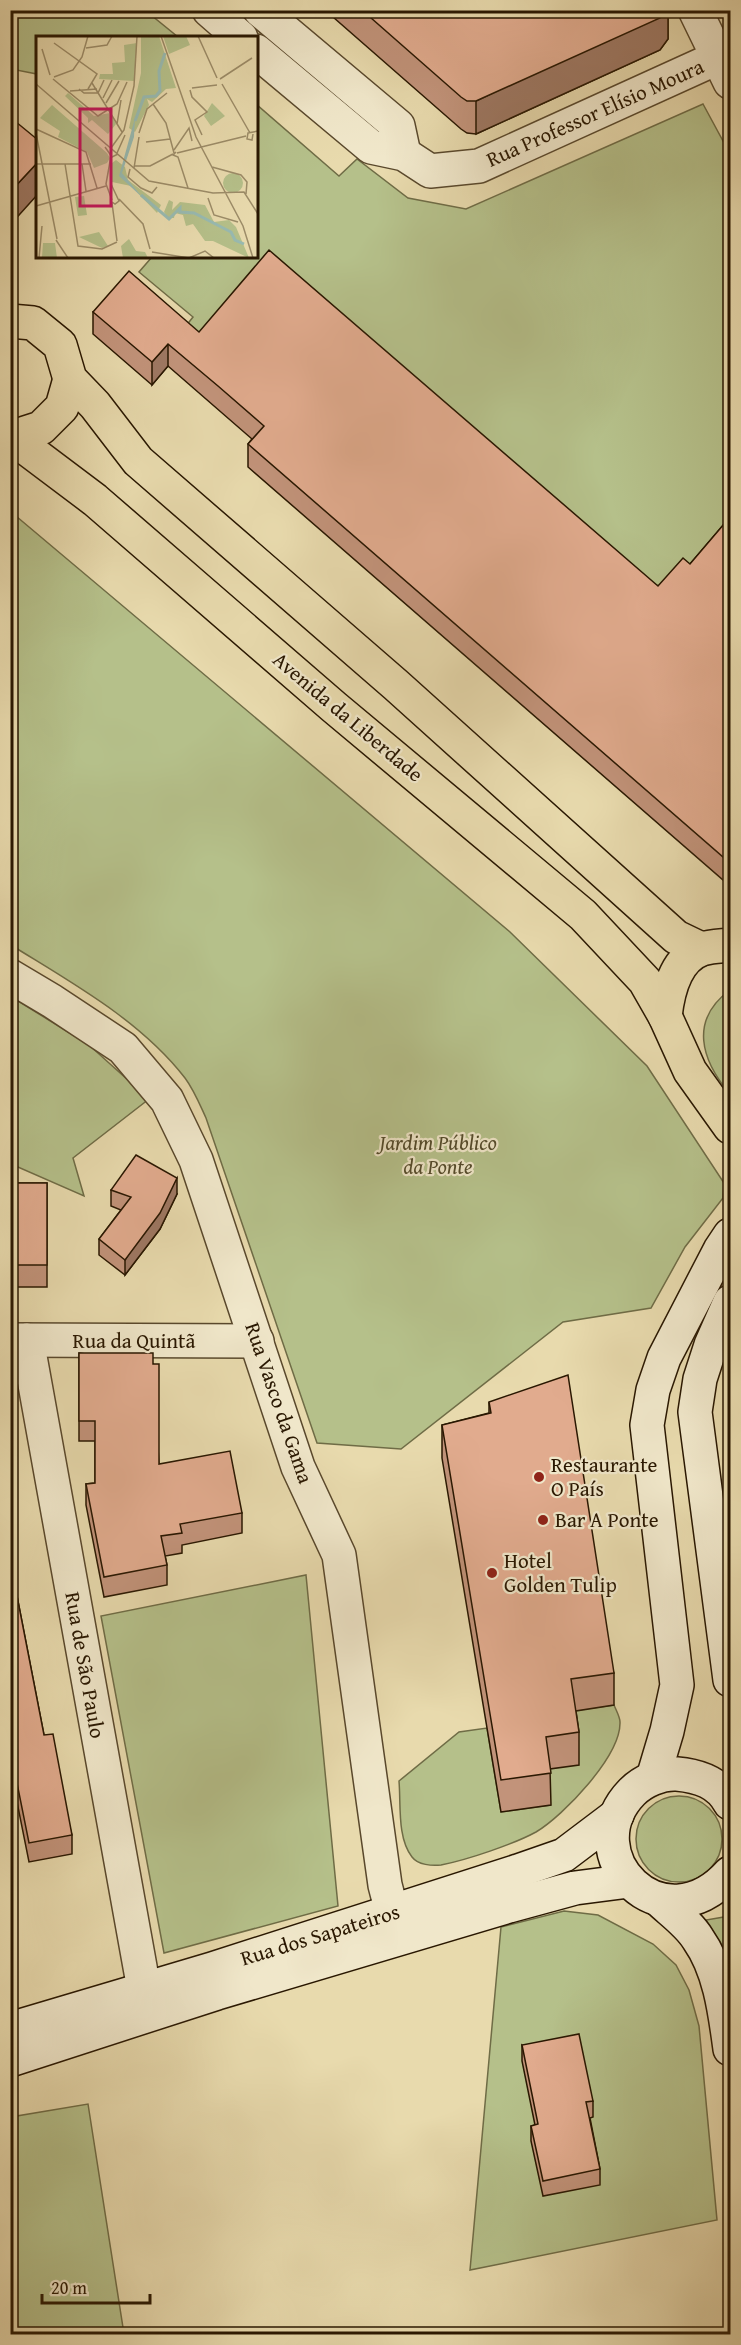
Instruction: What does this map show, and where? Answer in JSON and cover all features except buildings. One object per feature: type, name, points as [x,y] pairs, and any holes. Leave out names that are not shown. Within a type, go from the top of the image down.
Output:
[{"type":"main road","points":[[10,321],[33,323],[60,345],[70,379],[94,405],[138,461],[396,685],[676,937],[716,947]]},
{"type":"main road","name":"Avenida da Liberdade","points":[[12,437],[41,428],[62,407],[70,379]]},
{"type":"main road","name":"Avenida da Liberdade","points":[[12,437],[95,500],[334,707],[584,915],[645,981],[665,1016],[690,1071],[730,1127]]},
{"type":"main road","points":[[665,1016],[667,995],[674,976],[685,961],[716,947]]},
{"type":"street","points":[[209,10],[239,36]]},
{"type":"street","points":[[260,10],[398,126],[404,154]]},
{"type":"street","points":[[695,10],[726,63]]},
{"type":"street","name":"Rua Professor Elísio Moura","points":[[258,53],[371,147],[404,154],[430,171],[479,166],[726,63]]},
{"type":"street","name":"Rua Vasco da Gama","points":[[10,976],[123,1048],[168,1100],[196,1160],[298,1467],[339,1555],[385,1885],[392,1912]]},
{"type":"street","points":[[653,1778],[667,1731],[677,1685],[647,1425],[653,1390],[664,1358],[730,1235]]},
{"type":"street","points":[[730,1302],[711,1345],[700,1379],[695,1412],[730,1680]]},
{"type":"street","name":"Rua da Quintã","points":[[19,1340],[257,1341]]},
{"type":"street","name":"Rua de São Paulo","points":[[19,1340],[144,1989]]},
{"type":"street","points":[[730,1803],[715,1784],[696,1776],[675,1774],[653,1778],[637,1787],[625,1799],[616,1815],[612,1832],[613,1850],[619,1867],[629,1881],[643,1892],[659,1900],[697,1936],[712,1962],[730,2049]]},
{"type":"street","name":"Rua dos Sapateiros","points":[[10,2029],[392,1912],[564,1855],[616,1815]]},
{"type":"street","points":[[659,1900],[680,1902],[700,1898],[718,1887],[730,1873]]},
{"type":"street","name":"Rua dos Sapateiros","points":[[10,2060],[217,1993],[509,1906],[575,1888],[629,1881]]},
{"type":"green space","points":[[11,10],[146,11],[177,36],[36,36],[36,74],[11,69]]},
{"type":"green space","points":[[703,104],[730,154],[730,525],[658,608],[187,344],[178,336],[193,317],[139,272],[151,258],[258,258],[258,106],[339,176],[357,159],[408,198],[466,209]]},
{"type":"green space","name":"Jardim Público da Ponte","points":[[10,511],[510,932],[647,1066],[724,1183],[723,1198],[685,1247],[651,1308],[563,1322],[401,1449],[317,1443],[206,1118],[191,1087],[167,1057],[126,1020],[81,988],[11,945]]},
{"type":"green space","points":[[730,990],[730,1094],[712,1068],[706,1054],[704,1027],[717,1002]]},
{"type":"green space","points":[[10,996],[89,1045],[149,1099],[73,1158],[84,1196],[11,1164]]},
{"type":"green space","points":[[306,1575],[338,1906],[164,1953],[101,1616]]},
{"type":"green space","points":[[614,1705],[620,1722],[618,1736],[611,1751],[601,1768],[575,1799],[547,1824],[516,1842],[452,1863],[429,1865],[418,1862],[412,1857],[402,1831],[399,1781],[459,1732],[487,1728],[501,1812],[550,1805],[546,1769],[571,1711]]},
{"type":"green space","points":[[679,1796],[703,1803],[715,1815],[722,1839],[715,1863],[703,1875],[679,1882],[655,1875],[643,1863],[636,1839],[643,1815],[655,1803]]},
{"type":"green space","points":[[564,1911],[598,1915],[653,1944],[676,1965],[689,1990],[699,2026],[717,2220],[470,2270],[501,1927]]},
{"type":"green space","points":[[730,1916],[730,1965],[706,1920]]},
{"type":"green space","points":[[88,2104],[124,2334],[11,2334],[11,2117]]},
{"type":"place","name":"Restaurante O País","points":[[539,1477]]},
{"type":"place","name":"Bar A Ponte","points":[[543,1520]]},
{"type":"place","name":"Hotel Golden Tulip","points":[[492,1573]]}]
